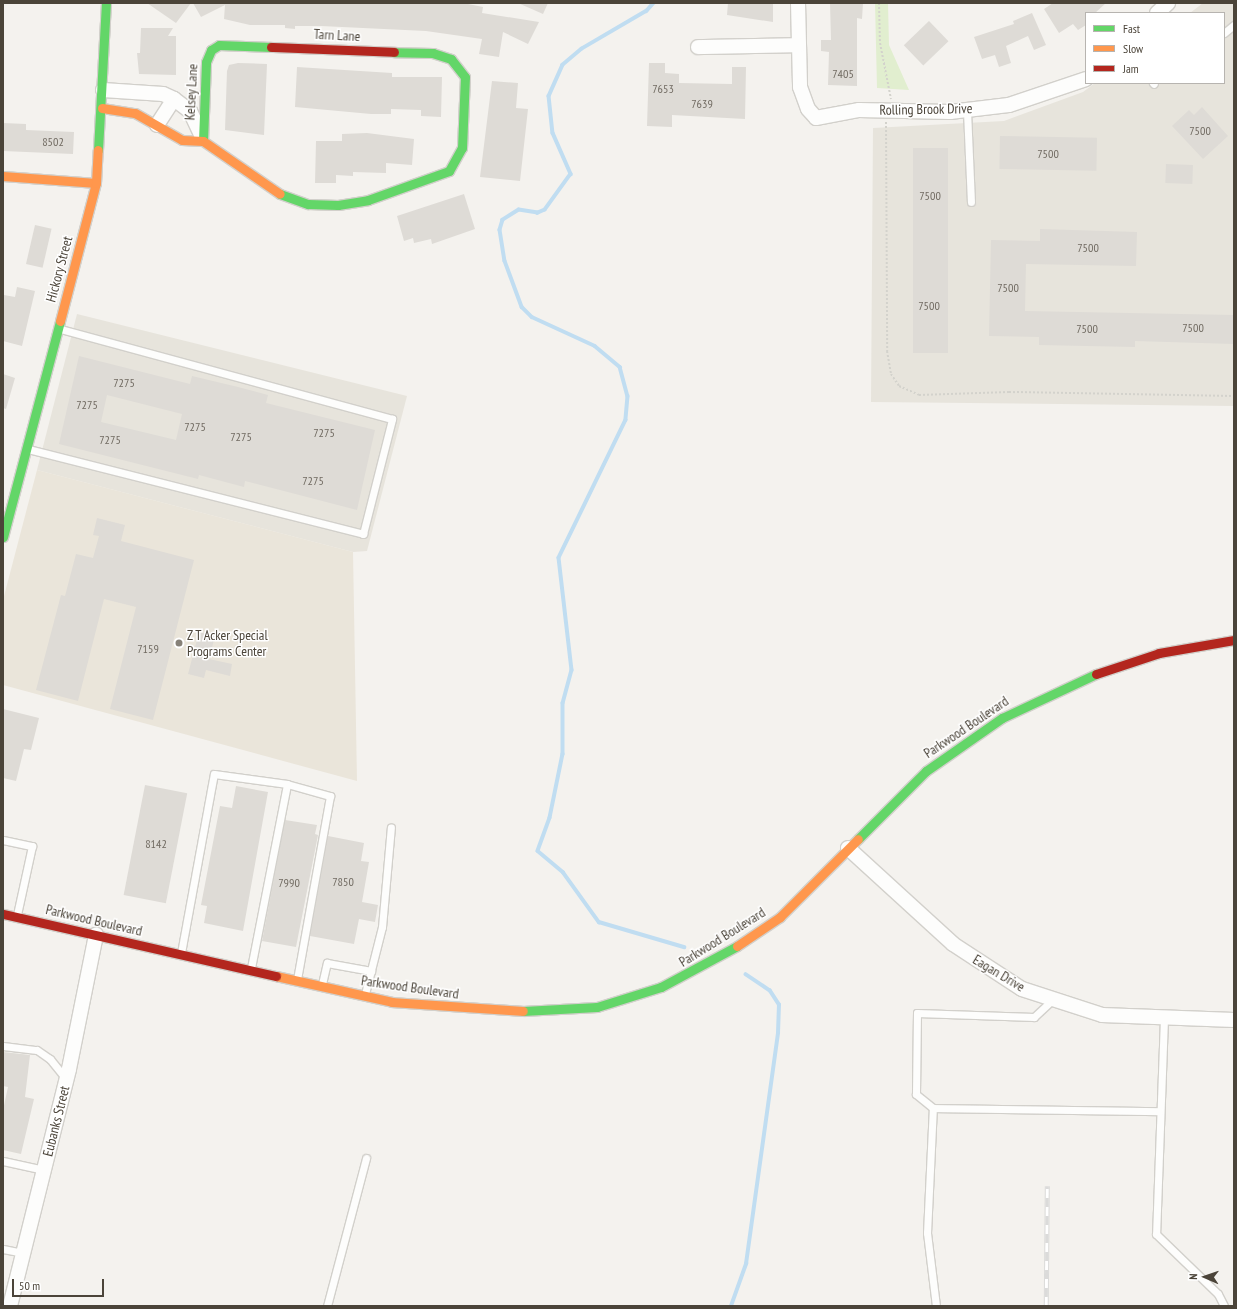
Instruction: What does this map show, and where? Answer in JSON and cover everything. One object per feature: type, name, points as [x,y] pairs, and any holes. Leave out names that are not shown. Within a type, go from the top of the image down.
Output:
[{"type":"street","name":"Hickory Street","points":[[3,537],[7,503],[26,449],[96,183],[103,90],[106,3]]},
{"type":"street","points":[[698,47],[799,45],[798,3]]},
{"type":"street","points":[[1158,12],[1168,3]]},
{"type":"street","name":"Tarn Lane","points":[[203,141],[263,186],[290,199],[327,205],[368,200],[439,177],[456,163],[462,148],[465,77],[457,64],[433,53],[227,44],[214,47]]},
{"type":"street","name":"Rolling Brook Drive","points":[[799,45],[800,87],[811,115],[821,119],[859,110],[967,111],[1041,97],[1085,79]]},
{"type":"street","name":"Kelsey Lane","points":[[203,141],[206,62],[214,47]]},
{"type":"street","points":[[102,108],[135,113],[182,140],[203,141],[190,111],[174,99],[163,94],[103,90]]},
{"type":"street","points":[[157,125],[174,99]]},
{"type":"street","points":[[3,176],[96,183]]},
{"type":"street","name":"Parkwood Boulevard","points":[[3,914],[364,996],[434,1007],[523,1011],[582,1009],[626,1000],[692,973],[748,940],[780,917],[926,771],[960,745],[1036,699],[1114,666],[1159,653],[1234,640]]},
{"type":"street","name":"Eagan Drive","points":[[848,848],[953,944],[1022,989],[1102,1015],[1234,1020]]},
{"type":"street","name":"Eubanks Street","points":[[10,1306],[66,1079],[96,935]]},
{"type":"lane","points":[[1225,32],[1234,25]]},
{"type":"lane","points":[[967,111],[971,202]]},
{"type":"lane","points":[[26,449],[364,534],[392,419],[58,328]]},
{"type":"lane","points":[[181,954],[214,774],[287,784],[330,796],[297,981]]},
{"type":"lane","points":[[250,970],[287,784]]},
{"type":"lane","points":[[364,996],[382,927],[391,826]]},
{"type":"lane","points":[[3,840],[32,846],[17,917]]},
{"type":"lane","points":[[321,986],[327,963],[371,971]]},
{"type":"lane","points":[[1054,999],[1034,1017],[917,1013],[916,1094],[933,1108],[1159,1111]]},
{"type":"lane","points":[[1164,1018],[1159,1111],[1156,1234],[1218,1294],[1224,1306]]},
{"type":"lane","points":[[3,1046],[37,1050],[50,1059],[66,1079]]},
{"type":"lane","points":[[933,1108],[927,1233],[936,1306]]},
{"type":"lane","points":[[327,1306],[366,1158]]},
{"type":"lane","points":[[3,1161],[44,1170]]},
{"type":"lane","points":[[3,1249],[23,1253]]},
{"type":"path","points":[[879,3],[880,43],[891,97],[888,110],[884,248],[889,300],[887,335],[891,374],[899,386],[919,395],[1009,392],[1234,396]]},
{"type":"shaded area","points":[[1203,3],[1234,3],[1234,406],[871,402],[873,128],[1004,121],[1083,92],[1094,84],[1225,84],[1225,12],[1191,12]]},
{"type":"shaded area","points":[[77,314],[407,396],[367,551],[353,552],[37,470]]},
{"type":"shaded area","name":"Z T Acker Special Programs Center","points":[[37,470],[353,552],[357,781],[3,685],[3,600]]},
{"type":"green space","points":[[875,3],[888,3],[889,45],[909,90],[877,88]]},
{"type":"building","points":[[147,3],[191,3],[176,23]]},
{"type":"building","points":[[193,3],[463,3],[483,7],[482,13],[539,22],[528,44],[503,32],[499,57],[479,54],[482,39],[426,31],[321,26],[295,26],[295,29],[285,28],[285,25],[250,25],[224,19],[225,5],[201,17]]},
{"type":"building","points":[[518,3],[548,3],[543,14]]},
{"type":"building","points":[[728,3],[773,3],[773,22],[727,15]]},
{"type":"building","points":[[830,3],[863,3],[862,19],[857,18],[857,86],[828,85],[829,52],[821,51],[821,40],[831,40]]},
{"type":"building","points":[[1053,3],[1106,3],[1096,12],[1085,12],[1085,26],[1078,30],[1073,24],[1059,33],[1044,9]]},
{"type":"building","points":[[1032,13],[1046,45],[1034,50],[1028,36],[1006,46],[1011,63],[999,67],[995,55],[982,59],[974,37],[1014,24],[1013,21]]},
{"type":"building","points":[[929,21],[948,41],[923,65],[904,45]]},
{"type":"building","points":[[141,28],[173,28],[168,36],[176,36],[176,75],[139,74],[137,53],[140,53]]},
{"type":"building","points":[[238,63],[267,64],[264,135],[225,130],[227,71],[229,65]]},
{"type":"building","points":[[649,63],[665,63],[665,73],[679,74],[679,83],[732,84],[732,67],[746,67],[745,119],[672,115],[672,127],[647,126]]},
{"type":"building","points":[[297,67],[392,73],[392,77],[442,77],[441,117],[421,116],[421,110],[391,109],[391,114],[371,114],[295,107]]},
{"type":"building","points":[[492,81],[518,83],[516,108],[528,109],[520,181],[480,177]]},
{"type":"building","points":[[1202,107],[1228,136],[1203,159],[1172,126],[1189,110],[1194,115]]},
{"type":"building","points":[[3,123],[26,124],[26,130],[74,132],[73,154],[3,151]]},
{"type":"building","points":[[367,133],[414,139],[412,165],[386,163],[386,173],[353,172],[353,176],[336,175],[336,183],[315,183],[316,141],[342,141],[342,134]]},
{"type":"building","points":[[1000,136],[1097,138],[1096,171],[999,169]]},
{"type":"building","points":[[913,148],[948,148],[948,353],[913,353]]},
{"type":"building","points":[[1166,164],[1193,165],[1192,184],[1165,183]]},
{"type":"building","points":[[464,194],[475,229],[432,244],[431,239],[414,243],[413,238],[404,241],[397,216]]},
{"type":"building","points":[[35,225],[52,229],[43,268],[26,264]]},
{"type":"building","points":[[1040,229],[1137,232],[1136,266],[1026,264],[1025,311],[1234,315],[1234,344],[1135,341],[1135,347],[1039,345],[1039,337],[989,336],[991,240],[1040,241]]},
{"type":"building","points":[[17,287],[35,291],[22,346],[3,341],[4,295],[15,297]]},
{"type":"building","points":[[79,356],[190,384],[192,376],[238,387],[268,395],[266,403],[375,430],[357,510],[245,481],[244,487],[199,475],[198,479],[59,444]],"holes":[[[107,395],[182,414],[176,440],[101,422]]]},
{"type":"building","points":[[3,374],[15,378],[6,409],[3,408]]},
{"type":"building","points":[[97,518],[125,525],[121,541],[194,560],[153,720],[110,709],[136,607],[104,599],[78,701],[36,690],[61,595],[65,596],[76,554],[93,558],[99,536],[93,535]]},
{"type":"building","points":[[199,632],[215,636],[209,659],[232,664],[230,676],[206,670],[204,678],[188,674]]},
{"type":"building","points":[[3,709],[39,718],[31,750],[24,749],[16,781],[3,778]]},
{"type":"building","points":[[145,785],[187,793],[166,903],[124,895]]},
{"type":"building","points":[[236,786],[268,792],[243,931],[204,923],[207,906],[201,905],[220,806],[232,808]]},
{"type":"building","points":[[285,820],[317,825],[315,834],[318,835],[296,947],[262,941]]},
{"type":"building","points":[[328,836],[364,843],[361,861],[369,862],[362,902],[378,905],[375,922],[359,919],[354,944],[310,936]]},
{"type":"building","points":[[3,1052],[30,1055],[25,1097],[34,1099],[21,1154],[3,1150],[3,1110],[8,1087],[3,1086]]},
{"type":"waterway","points":[[654,3],[647,11],[582,49],[563,65],[549,96],[553,133],[571,174],[545,210],[538,213],[519,210],[503,220],[500,230],[505,261],[522,307],[532,317],[595,346],[620,367],[628,396],[626,420],[559,558],[572,670],[563,703],[563,754],[550,818],[538,851],[563,872],[599,922],[684,947]]},
{"type":"waterway","points":[[731,1306],[746,1264],[778,1033],[779,1005],[770,991],[746,975]]},
{"type":"railway","points":[[1046,1306],[1047,1186]]},
{"type":"traffic: fast","points":[[98,150],[106,3]]},
{"type":"traffic: fast","points":[[203,141],[206,62],[211,50],[219,45],[271,47]]},
{"type":"traffic: fast","points":[[280,194],[308,204],[338,205],[368,200],[449,171],[462,148],[465,77],[451,59],[433,53],[394,52]]},
{"type":"traffic: fast","points":[[3,537],[60,321]]},
{"type":"traffic: fast","points":[[858,839],[926,771],[1002,718],[1096,674]]},
{"type":"traffic: fast","points":[[523,1011],[597,1007],[661,987],[737,946]]},
{"type":"traffic: slow","points":[[102,108],[135,113],[182,140],[203,141],[280,194]]},
{"type":"traffic: slow","points":[[60,321],[96,183],[98,150]]},
{"type":"traffic: slow","points":[[3,176],[96,183]]},
{"type":"traffic: slow","points":[[737,946],[780,917],[858,839]]},
{"type":"traffic: slow","points":[[276,976],[392,1002],[523,1011]]},
{"type":"traffic: jam","points":[[271,47],[394,52]]},
{"type":"traffic: jam","points":[[1096,674],[1159,653],[1234,640]]},
{"type":"traffic: jam","points":[[3,914],[276,976]]},
{"type":"place","name":"Z T Acker Special Programs Center","points":[[179,643]]}]
